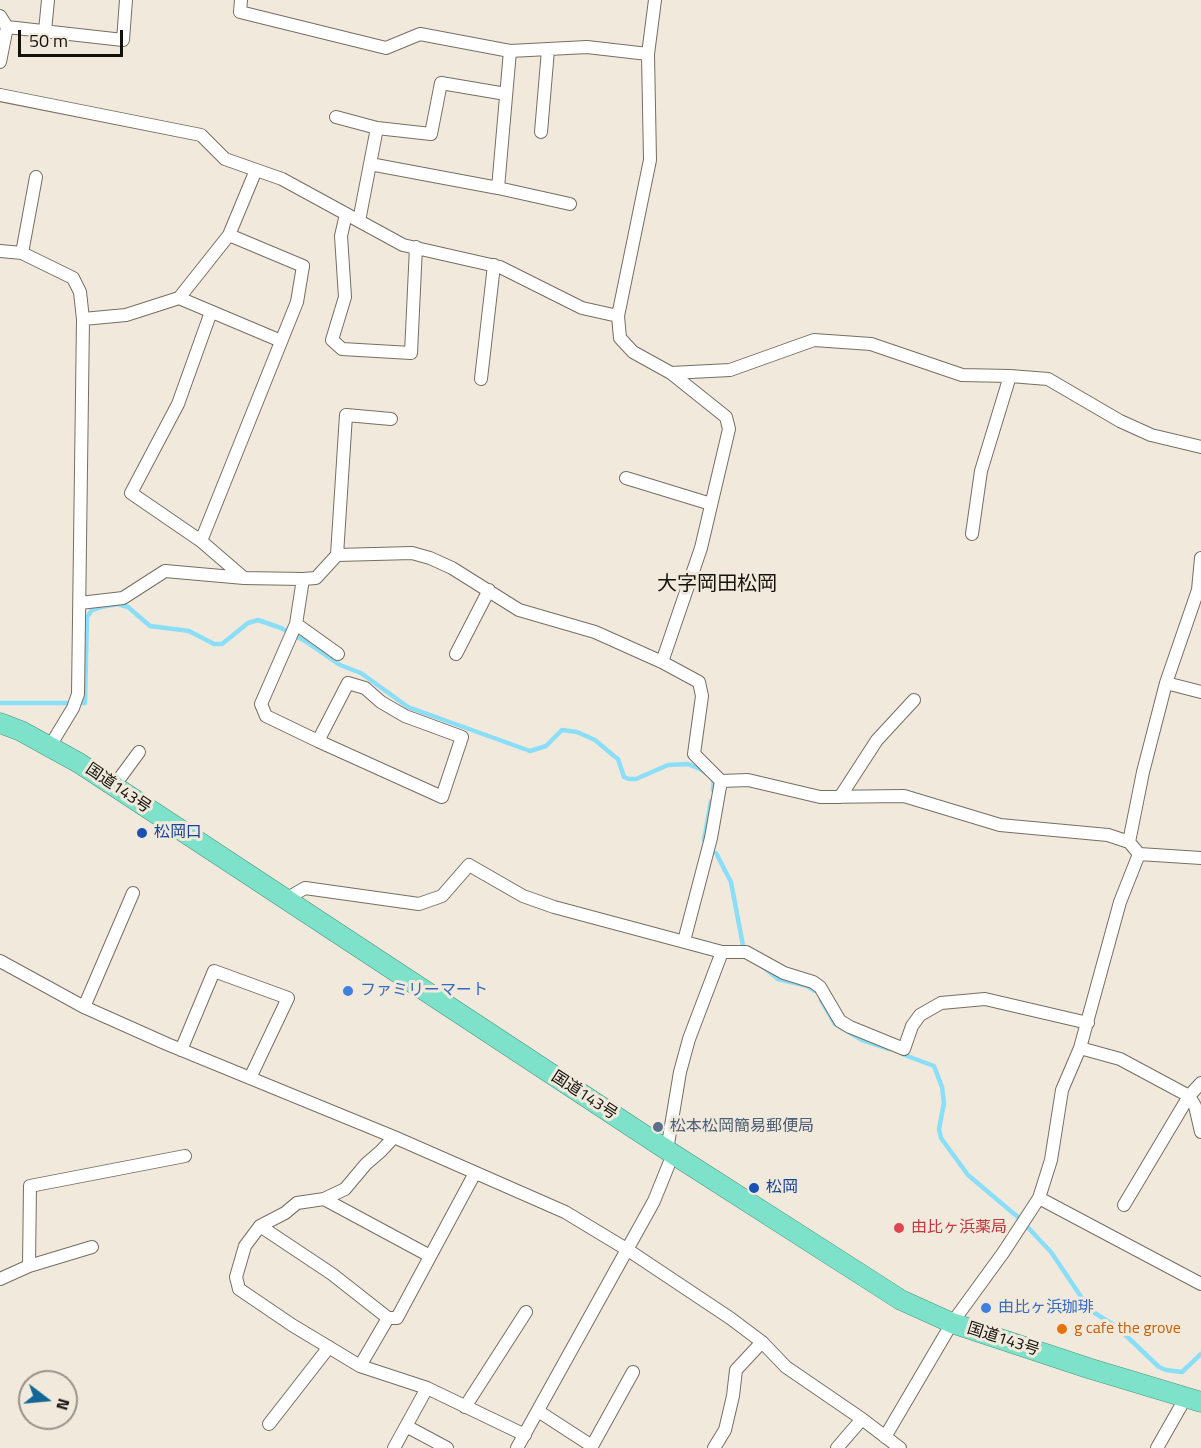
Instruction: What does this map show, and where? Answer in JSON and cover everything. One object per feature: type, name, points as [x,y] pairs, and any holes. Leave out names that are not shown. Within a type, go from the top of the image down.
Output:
[{"type":"highway","name":"国道143号","points":[[0,723],[50,746],[114,786],[670,1152],[902,1300],[952,1323],[1193,1400]]},
{"type":"street","points":[[45,31],[48,0]]},
{"type":"street","points":[[0,62],[4,21],[45,31],[123,40],[126,0]]},
{"type":"street","points":[[242,0],[240,12],[386,48],[420,34],[510,51],[587,47],[648,54]]},
{"type":"street","points":[[655,0],[648,54],[650,160],[618,316],[620,338],[633,352],[671,373],[726,417],[729,429],[701,548],[662,662]]},
{"type":"street","points":[[542,132],[548,50]]},
{"type":"street","points":[[498,188],[510,51]]},
{"type":"street","points":[[336,117],[377,128],[431,134],[441,83],[506,94]]},
{"type":"street","points":[[0,95],[201,135],[225,159],[282,179],[403,244],[494,265],[582,308],[618,316]]},
{"type":"street","points":[[359,221],[377,128]]},
{"type":"street","points":[[370,164],[570,204]]},
{"type":"street","points":[[83,319],[126,315],[179,298],[229,235],[256,170]]},
{"type":"street","points":[[22,253],[36,177]]},
{"type":"street","points":[[346,214],[340,236],[345,297],[332,340],[342,349],[411,353],[416,247]]},
{"type":"street","points":[[201,541],[297,302],[303,266],[229,235]]},
{"type":"street","points":[[0,251],[22,253],[73,279],[80,292],[83,319],[78,694],[73,708],[50,746]]},
{"type":"street","points":[[481,379],[494,265]]},
{"type":"street","points":[[179,298],[281,341]]},
{"type":"street","points":[[211,312],[178,404],[131,493],[201,541],[244,578]]},
{"type":"street","points":[[671,373],[730,370],[814,340],[871,344],[962,375],[1048,379],[1120,421],[1151,435],[1201,447]]},
{"type":"street","points":[[972,534],[981,471],[1010,376]]},
{"type":"street","points":[[81,603],[123,598],[165,571],[244,578],[316,578],[337,555],[346,415],[391,419]]},
{"type":"street","points":[[626,478],[711,504]]},
{"type":"street","points":[[337,555],[412,553],[421,555],[452,568],[519,610],[595,632],[662,662],[699,682],[702,696],[694,754],[721,781],[748,780],[820,797],[904,796],[1000,825],[1108,835],[1129,842],[1139,854],[1201,858]]},
{"type":"street","points":[[1129,842],[1143,772],[1166,683],[1198,590],[1201,558]]},
{"type":"street","points":[[303,579],[293,630],[261,704],[266,716],[318,741],[442,797],[462,737],[405,716],[381,702],[364,688],[348,683],[318,741]]},
{"type":"street","points":[[456,654],[489,590]]},
{"type":"street","points":[[293,630],[338,654]]},
{"type":"street","points":[[1166,683],[1201,692]]},
{"type":"street","points":[[840,797],[876,740],[914,700]]},
{"type":"street","points":[[114,786],[139,752]]},
{"type":"street","points":[[684,941],[711,838],[721,781]]},
{"type":"street","points":[[885,1437],[952,1323],[1039,1198],[1051,1160],[1062,1090],[1080,1048],[1120,902],[1139,854]]},
{"type":"street","points":[[286,899],[305,888],[419,904],[442,897],[469,865],[523,896],[554,907],[722,952],[744,952],[783,973],[813,982],[820,987],[840,1021],[904,1049],[912,1026],[920,1015],[935,1006],[950,1002],[986,999],[1088,1023]]},
{"type":"street","points":[[84,1007],[133,893]]},
{"type":"street","points":[[517,1448],[654,1201],[670,1152],[680,1071],[689,1039],[722,952]]},
{"type":"street","points":[[0,961],[84,1007],[181,1050],[394,1137],[565,1212],[628,1250],[730,1318],[762,1342],[786,1367],[900,1448]]},
{"type":"street","points":[[181,1050],[214,971],[288,998],[250,1078]]},
{"type":"street","points":[[1080,1048],[1120,1059],[1189,1096],[1195,1106],[1201,1132]]},
{"type":"street","points":[[1124,1205],[1189,1096],[1201,1083]]},
{"type":"street","points":[[394,1137],[366,1164],[345,1189],[324,1199],[297,1203],[285,1213],[260,1226],[245,1246],[236,1277],[239,1289],[360,1366],[426,1388],[525,1435]]},
{"type":"street","points":[[29,1266],[30,1186],[185,1156]]},
{"type":"street","points":[[260,1226],[332,1274],[388,1318],[397,1318],[475,1173]]},
{"type":"street","points":[[1039,1198],[1201,1284]]},
{"type":"street","points":[[324,1199],[430,1256]]},
{"type":"street","points":[[0,1279],[29,1266],[92,1247]]},
{"type":"street","points":[[465,1407],[526,1312]]},
{"type":"street","points":[[360,1366],[388,1318]]},
{"type":"street","points":[[714,1448],[725,1430],[736,1370],[762,1342]]},
{"type":"street","points":[[269,1424],[329,1347]]},
{"type":"street","points":[[538,1411],[591,1447],[633,1372]]},
{"type":"street","points":[[394,1448],[426,1388]]},
{"type":"street","points":[[1157,1448],[1193,1400]]},
{"type":"street","points":[[837,1448],[862,1419]]},
{"type":"street","points":[[406,1426],[447,1448]]},
{"type":"waterway","points":[[0,703],[85,703],[87,617],[92,610],[101,607],[118,604],[128,607],[150,626],[189,631],[214,644],[222,644],[248,623],[258,620],[281,628],[340,665],[361,673],[408,707],[530,751],[546,746],[562,730],[577,732],[595,740],[618,759],[624,777],[636,779],[668,765],[688,764],[714,779],[713,790]]},
{"type":"waterway","points":[[704,840],[711,801]]},
{"type":"waterway","points":[[716,853],[731,882],[744,951]]},
{"type":"waterway","points":[[763,967],[778,979],[807,986],[815,991]]},
{"type":"waterway","points":[[821,1000],[835,1024],[862,1040],[889,1049]]},
{"type":"waterway","points":[[902,1054],[934,1066],[942,1087],[944,1103],[939,1129],[941,1138],[968,1175],[1019,1218],[1051,1252],[1090,1310],[1117,1327],[1159,1367],[1166,1370],[1182,1372],[1201,1354]]},
{"type":"place","name":"松岡口","points":[[142,833]]},
{"type":"place","name":"ファミリーマート","points":[[348,991]]},
{"type":"place","name":"松本松岡簡易郵便局","points":[[658,1127]]},
{"type":"place","name":"松岡","points":[[754,1188]]},
{"type":"place","name":"由比ヶ浜薬局","points":[[899,1228]]},
{"type":"place","name":"由比ヶ浜珈琲","points":[[986,1308]]},
{"type":"place","name":"g cafe the grove","points":[[1062,1329]]},
{"type":"district","name":"大字岡田松岡","points":[[717,585]]}]
